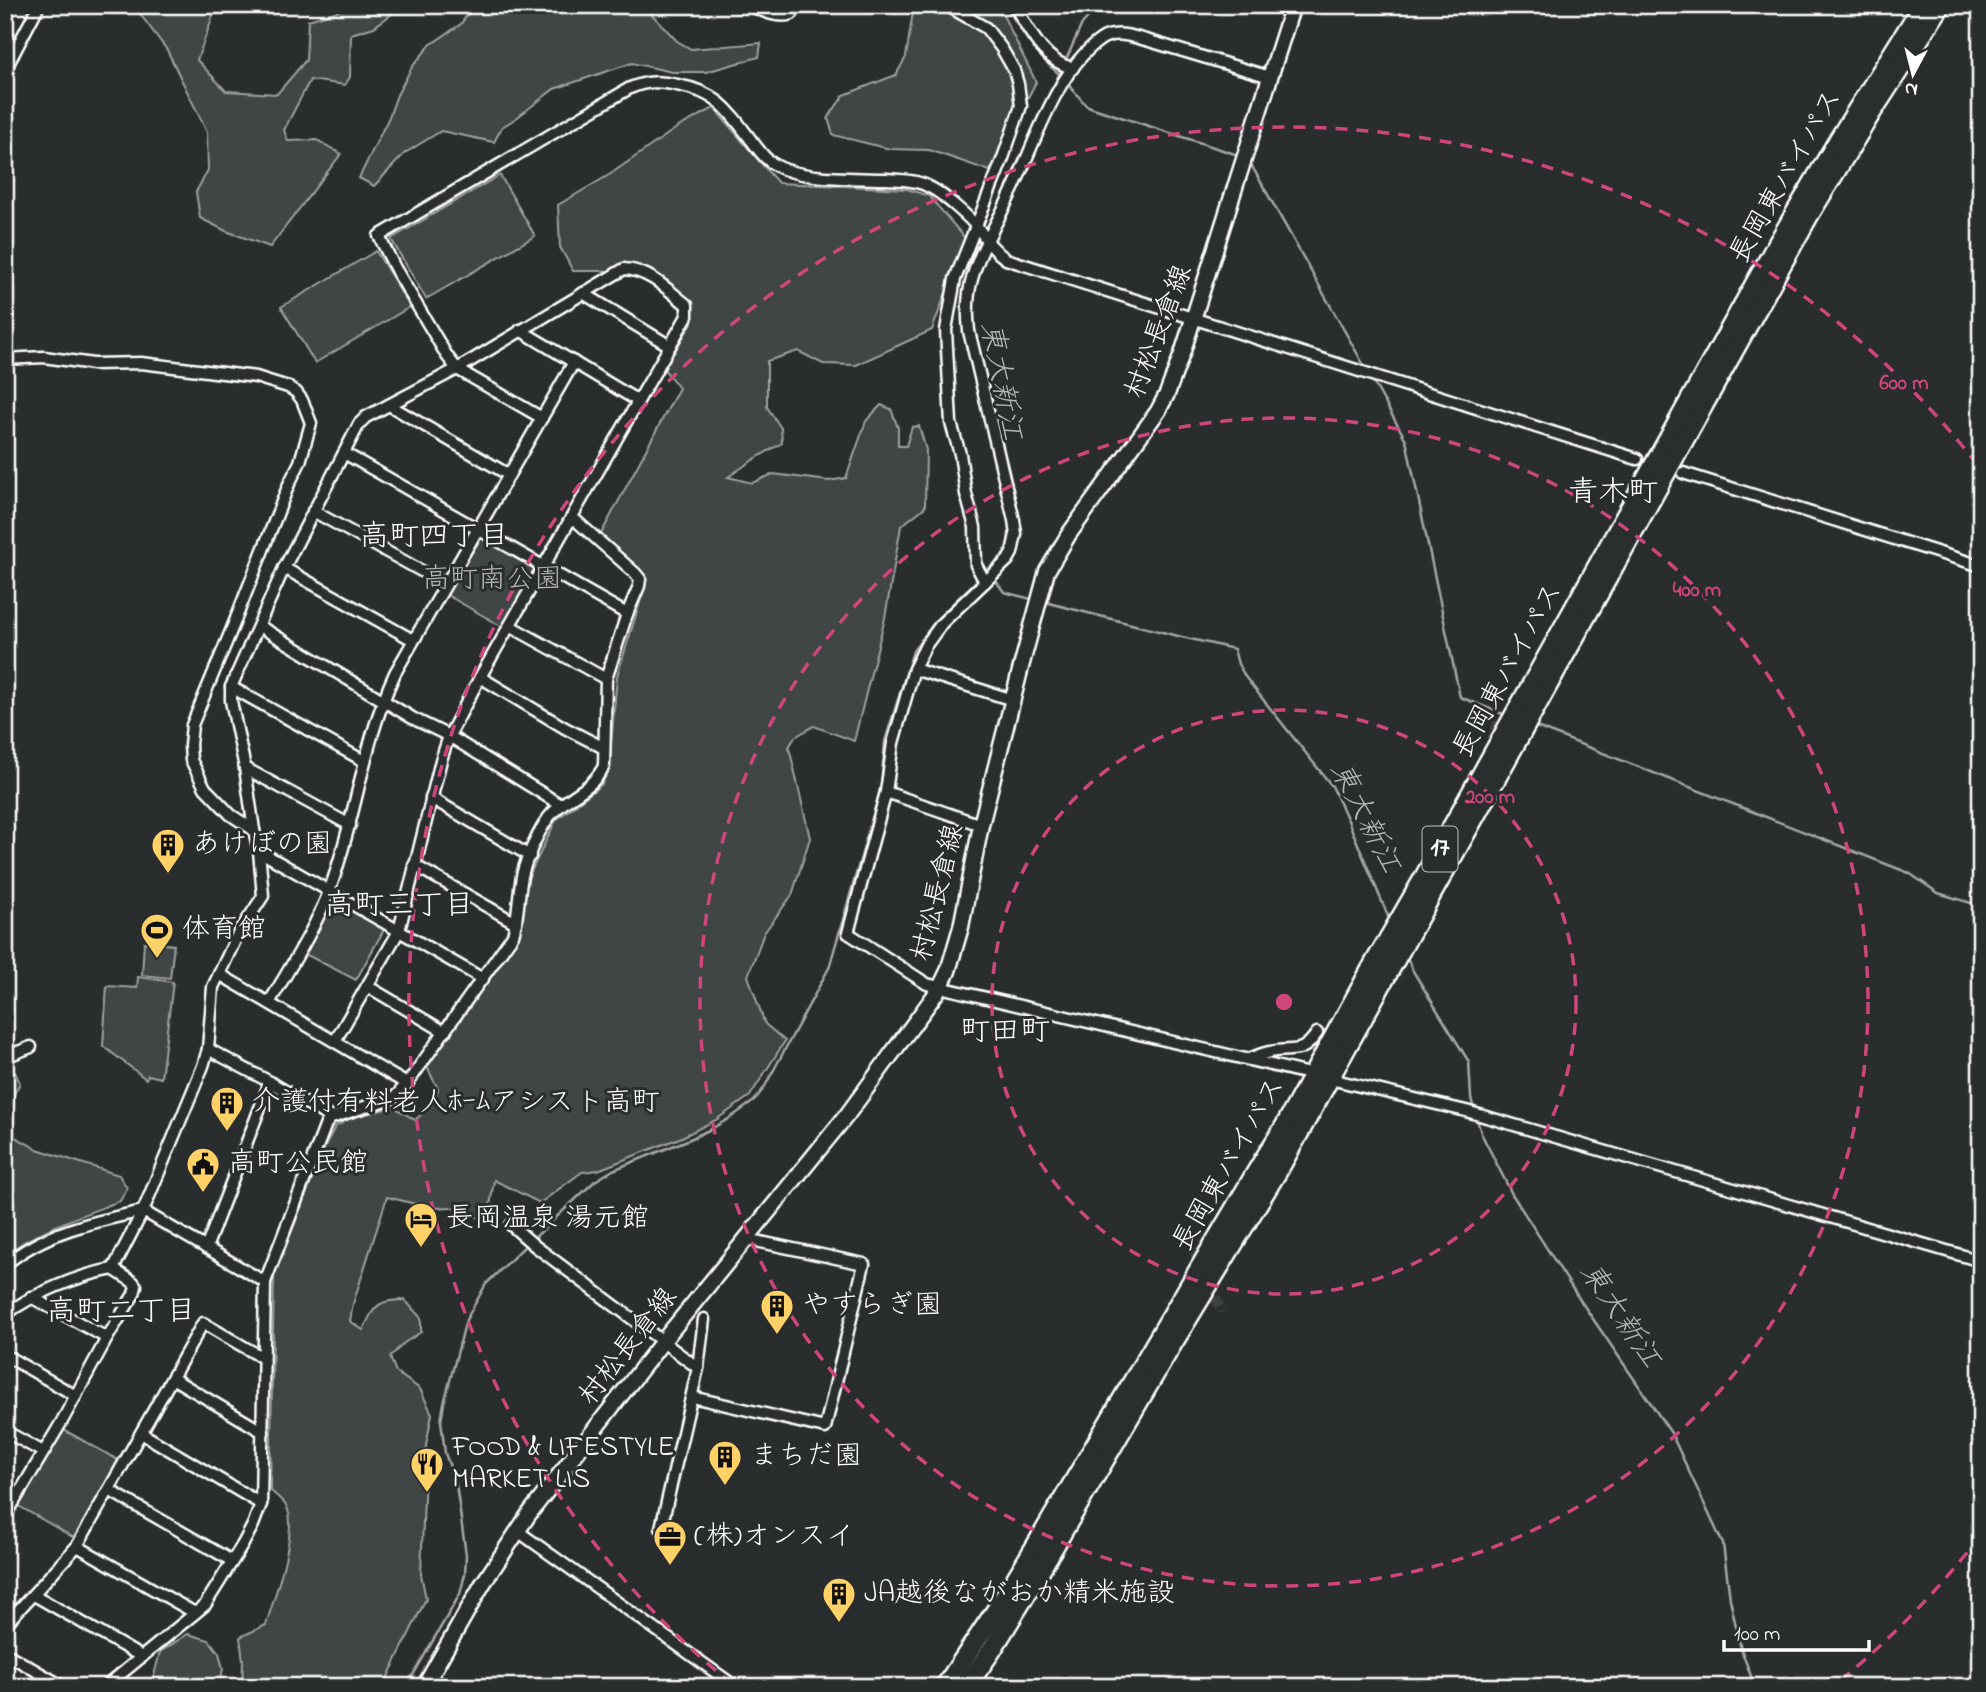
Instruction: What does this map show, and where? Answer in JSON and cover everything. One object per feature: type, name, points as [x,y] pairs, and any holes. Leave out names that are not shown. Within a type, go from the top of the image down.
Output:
[{"type":"highway","name":"長岡東バイパス","points":[[966,1687],[991,1651],[1280,1167],[1321,1077],[1775,248],[1923,5]]},
{"type":"highway","name":"長岡東バイパス","points":[[945,1687],[1030,1556],[1260,1166],[1321,1077],[1810,215],[1871,113],[1941,5]]},
{"type":"highway","points":[[973,1687],[991,1651]]},
{"type":"main road","name":"村松長倉線","points":[[424,1687],[482,1585],[529,1514],[663,1341],[847,1115],[940,988],[961,927],[981,825],[1047,571],[1069,534],[1158,411],[1179,364],[1293,5]]},
{"type":"street","points":[[5,70],[38,5]]},
{"type":"street","points":[[749,5],[765,12],[786,16],[792,14],[796,5]]},
{"type":"street","points":[[946,5],[986,28],[1002,49],[1014,70],[1021,106],[955,279],[946,330],[951,423],[975,527],[976,565],[985,582]]},
{"type":"street","points":[[1014,5],[1045,53],[1073,68]]},
{"type":"street","points":[[1270,77],[1128,35],[1116,34],[1100,40],[1073,68],[1045,118],[979,259],[970,289],[969,331],[1016,534],[1012,553],[1008,560],[942,623],[926,645],[914,669],[893,743],[886,792],[848,933],[914,977],[940,988],[1466,1111],[1981,1261]]},
{"type":"street","points":[[542,418],[457,369],[379,236],[631,88],[649,81],[679,85],[709,94],[727,110],[762,155],[783,169],[804,174],[897,180],[927,186],[976,226],[988,243],[1006,259],[1637,459]]},
{"type":"street","points":[[113,1269],[167,1156],[208,1049],[213,987],[237,936],[263,895],[259,851],[231,687],[313,511],[359,424],[366,416],[457,369],[624,269],[633,269],[653,279],[687,305],[687,316],[480,677],[449,736],[399,931],[335,1041]]},
{"type":"street","points":[[583,293],[670,346]]},
{"type":"street","points":[[520,330],[638,401]]},
{"type":"street","points":[[5,359],[44,357],[93,365],[141,363],[256,377],[288,387],[296,392],[307,408],[311,423],[300,462],[191,725],[191,760],[205,788],[231,815],[254,830]]},
{"type":"street","points":[[270,1003],[299,954],[329,891],[350,825],[364,761],[382,700],[413,640],[573,362]]},
{"type":"street","points":[[389,405],[509,475]]},
{"type":"street","points":[[344,453],[627,614]]},
{"type":"street","points":[[1683,473],[1981,566]]},
{"type":"street","points":[[313,511],[445,584]]},
{"type":"street","points":[[105,1687],[205,1605],[253,1525],[261,1504],[265,1282],[326,1124],[331,1118],[395,1097],[407,1084],[513,935],[521,878],[550,817],[561,805],[588,787],[604,766],[606,679],[640,579],[573,517]]},
{"type":"street","points":[[285,568],[413,640]]},
{"type":"street","points":[[259,626],[414,719],[449,736],[561,805]]},
{"type":"street","points":[[510,626],[606,679]]},
{"type":"street","points":[[914,669],[1013,699]]},
{"type":"street","points":[[480,677],[604,748]]},
{"type":"street","points":[[231,687],[364,761]]},
{"type":"street","points":[[245,768],[350,825]]},
{"type":"street","points":[[886,792],[981,825]]},
{"type":"street","points":[[431,798],[530,856]]},
{"type":"street","points":[[259,851],[483,979]]},
{"type":"street","points":[[414,865],[516,923]]},
{"type":"street","points":[[219,974],[407,1084]]},
{"type":"street","points":[[367,986],[445,1032]]},
{"type":"street","points":[[1247,1059],[1273,1051],[1296,1050],[1310,1043],[1317,1033]]},
{"type":"street","points":[[5,1057],[31,1047]]},
{"type":"street","points":[[208,1049],[331,1118]]},
{"type":"street","points":[[206,1248],[270,1082]]},
{"type":"street","points":[[5,1265],[31,1247],[71,1229],[143,1211],[265,1282]]},
{"type":"street","points":[[511,1225],[535,1246],[698,1368]]},
{"type":"street","points":[[692,1397],[825,1428],[864,1264],[746,1239]]},
{"type":"street","points":[[5,1315],[31,1297],[100,1271],[113,1269],[136,1286],[76,1396],[7,1509]]},
{"type":"street","points":[[31,1297],[107,1338]]},
{"type":"street","points":[[661,1528],[698,1368],[704,1319]]},
{"type":"street","points":[[5,1625],[77,1546],[203,1323],[263,1358]]},
{"type":"street","points":[[5,1355],[76,1396]]},
{"type":"street","points":[[172,1378],[262,1432]]},
{"type":"street","points":[[5,1431],[43,1452]]},
{"type":"street","points":[[141,1433],[261,1504]]},
{"type":"street","points":[[109,1490],[232,1561]]},
{"type":"street","points":[[519,1532],[736,1687]]},
{"type":"street","points":[[77,1546],[195,1613]]},
{"type":"street","points":[[34,1595],[142,1657]]},
{"type":"street","points":[[5,1653],[64,1687]]},
{"type":"green space","points":[[137,5],[217,5],[197,60],[226,91],[277,94],[306,60],[308,20],[338,11],[344,5],[404,5],[374,27],[351,34],[350,77],[345,85],[310,80],[284,130],[288,141],[317,140],[341,154],[270,247],[200,218],[196,192],[208,170],[207,132],[167,50],[137,10]]},
{"type":"green space","points":[[473,5],[643,5],[677,41],[691,49],[761,43],[759,57],[706,72],[672,72],[632,63],[554,89],[502,127],[494,142],[441,131],[405,153],[374,186],[359,178],[412,67],[430,45],[461,24]]},
{"type":"green space","points":[[914,5],[998,5],[1036,82],[990,171],[929,150],[890,149],[833,135],[828,118],[844,95],[896,75],[906,57]]},
{"type":"green space","points":[[714,108],[778,183],[907,189],[929,196],[966,239],[932,330],[856,365],[823,364],[798,351],[767,361],[767,407],[781,428],[782,443],[728,477],[752,483],[773,474],[829,481],[846,478],[866,421],[881,405],[891,409],[898,428],[898,446],[906,446],[912,427],[919,426],[926,450],[925,507],[901,526],[885,618],[854,741],[814,726],[795,737],[789,747],[810,838],[792,895],[764,933],[748,976],[765,1024],[785,1041],[750,1096],[716,1120],[682,1137],[598,1170],[582,1172],[540,1203],[494,1180],[490,1206],[483,1219],[450,1207],[432,1208],[387,1197],[350,1321],[363,1330],[378,1306],[395,1300],[405,1300],[421,1318],[421,1332],[404,1343],[390,1357],[396,1372],[420,1389],[432,1414],[426,1445],[421,1574],[426,1599],[383,1687],[242,1687],[240,1637],[266,1625],[284,1564],[290,1530],[286,1506],[270,1490],[274,1276],[327,1142],[335,1127],[351,1118],[394,1107],[415,1120],[432,1105],[438,1089],[427,1067],[516,941],[527,880],[556,820],[602,784],[609,768],[617,676],[646,583],[644,574],[601,534],[679,388],[664,369],[692,323],[692,307],[685,298],[636,266],[623,265],[609,271],[573,271],[560,247],[558,205],[609,175],[678,127]]},
{"type":"green space","points":[[500,175],[535,236],[426,299],[391,239]]},
{"type":"green space","points":[[376,251],[410,307],[315,363],[281,307]]},
{"type":"green space","name":"高町南公園","points":[[482,537],[535,568],[503,627],[445,594]]},
{"type":"green space","points":[[334,896],[386,926],[356,980],[303,953]]},
{"type":"green space","name":"体育館","points":[[144,942],[174,945],[170,978],[142,975]]},
{"type":"green space","points":[[138,977],[173,982],[161,1078],[148,1075],[146,1079],[103,1046],[107,986],[137,988]]},
{"type":"green space","points":[[5,1072],[15,1072],[20,1083],[5,1111]]},
{"type":"green space","points":[[5,1131],[37,1149],[119,1175],[127,1188],[120,1201],[46,1230],[5,1255]]},
{"type":"green space","points":[[62,1429],[120,1461],[76,1539],[17,1505]]},
{"type":"green space","points":[[188,1634],[209,1640],[219,1653],[223,1669],[219,1687],[151,1687],[160,1652]]},
{"type":"waterway","points":[[1005,5],[1035,50],[1058,73]]},
{"type":"waterway","points":[[1065,62],[1082,24],[1099,5]]},
{"type":"waterway","name":"東大新江","points":[[989,227],[1062,68]]},
{"type":"waterway","points":[[1067,83],[1086,105],[1093,108],[1238,155]]},
{"type":"waterway","points":[[1249,161],[1366,369]]},
{"type":"waterway","name":"東大新江","points":[[964,292],[971,265]]},
{"type":"waterway","points":[[532,1240],[595,1181],[613,1170],[711,1129],[754,1101],[764,1088],[829,968],[881,787],[885,741],[913,651],[937,619],[1001,557],[1009,539],[1008,519],[965,335],[963,303]]},
{"type":"waterway","points":[[1371,378],[1406,440],[1460,697],[1508,716]]},
{"type":"waterway","name":"東大新江","points":[[994,578],[1004,592],[1035,600]]},
{"type":"waterway","name":"東大新江","points":[[1045,602],[1234,649],[1246,678],[1332,786],[1390,921]]},
{"type":"waterway","points":[[1534,726],[1909,873],[1938,893],[1981,906]]},
{"type":"waterway","name":"東大新江","points":[[1406,955],[1469,1062],[1474,1109]]},
{"type":"waterway","name":"東大新江","points":[[1476,1116],[1481,1133],[1512,1194],[1578,1297],[1671,1433],[1723,1544],[1730,1599],[1741,1649],[1755,1687]]},
{"type":"waterway","points":[[406,1687],[460,1594],[465,1574],[466,1555],[456,1484],[445,1453],[441,1421],[466,1320],[486,1284],[527,1244]]},
{"type":"tunnel","points":[[1492,725],[1534,742]]},
{"type":"tunnel","points":[[1193,1249],[1201,1267]]},
{"type":"tunnel","points":[[1209,1284],[1222,1312]]},
{"type":"place","name":"あけぼの園","points":[[168,875]]},
{"type":"place","name":"体育館","points":[[157,960]]},
{"type":"place","name":"介護付有料老人ﾎｰﾑアシスト高町","points":[[227,1133]]},
{"type":"place","name":"高町公民館","points":[[203,1194]]},
{"type":"place","name":"長岡温泉 湯元館","points":[[421,1249]]},
{"type":"place","name":"やすらぎ園","points":[[777,1336]]},
{"type":"place","name":"まちだ園","points":[[725,1487]]},
{"type":"place","name":"FOOD & LIFESTYLE MARKET LIS","points":[[427,1494]]},
{"type":"place","name":"(株)オンスイ","points":[[670,1567]]},
{"type":"place","name":"JA越後ながおか精米施設","points":[[839,1624]]},
{"type":"district","name":"青木町","points":[[1613,494]]},
{"type":"district","name":"高町四丁目","points":[[434,538]]},
{"type":"district","name":"高町三丁目","points":[[399,907]]},
{"type":"district","name":"町田町","points":[[1005,1033]]},
{"type":"district","name":"高町二丁目","points":[[121,1313]]}]
